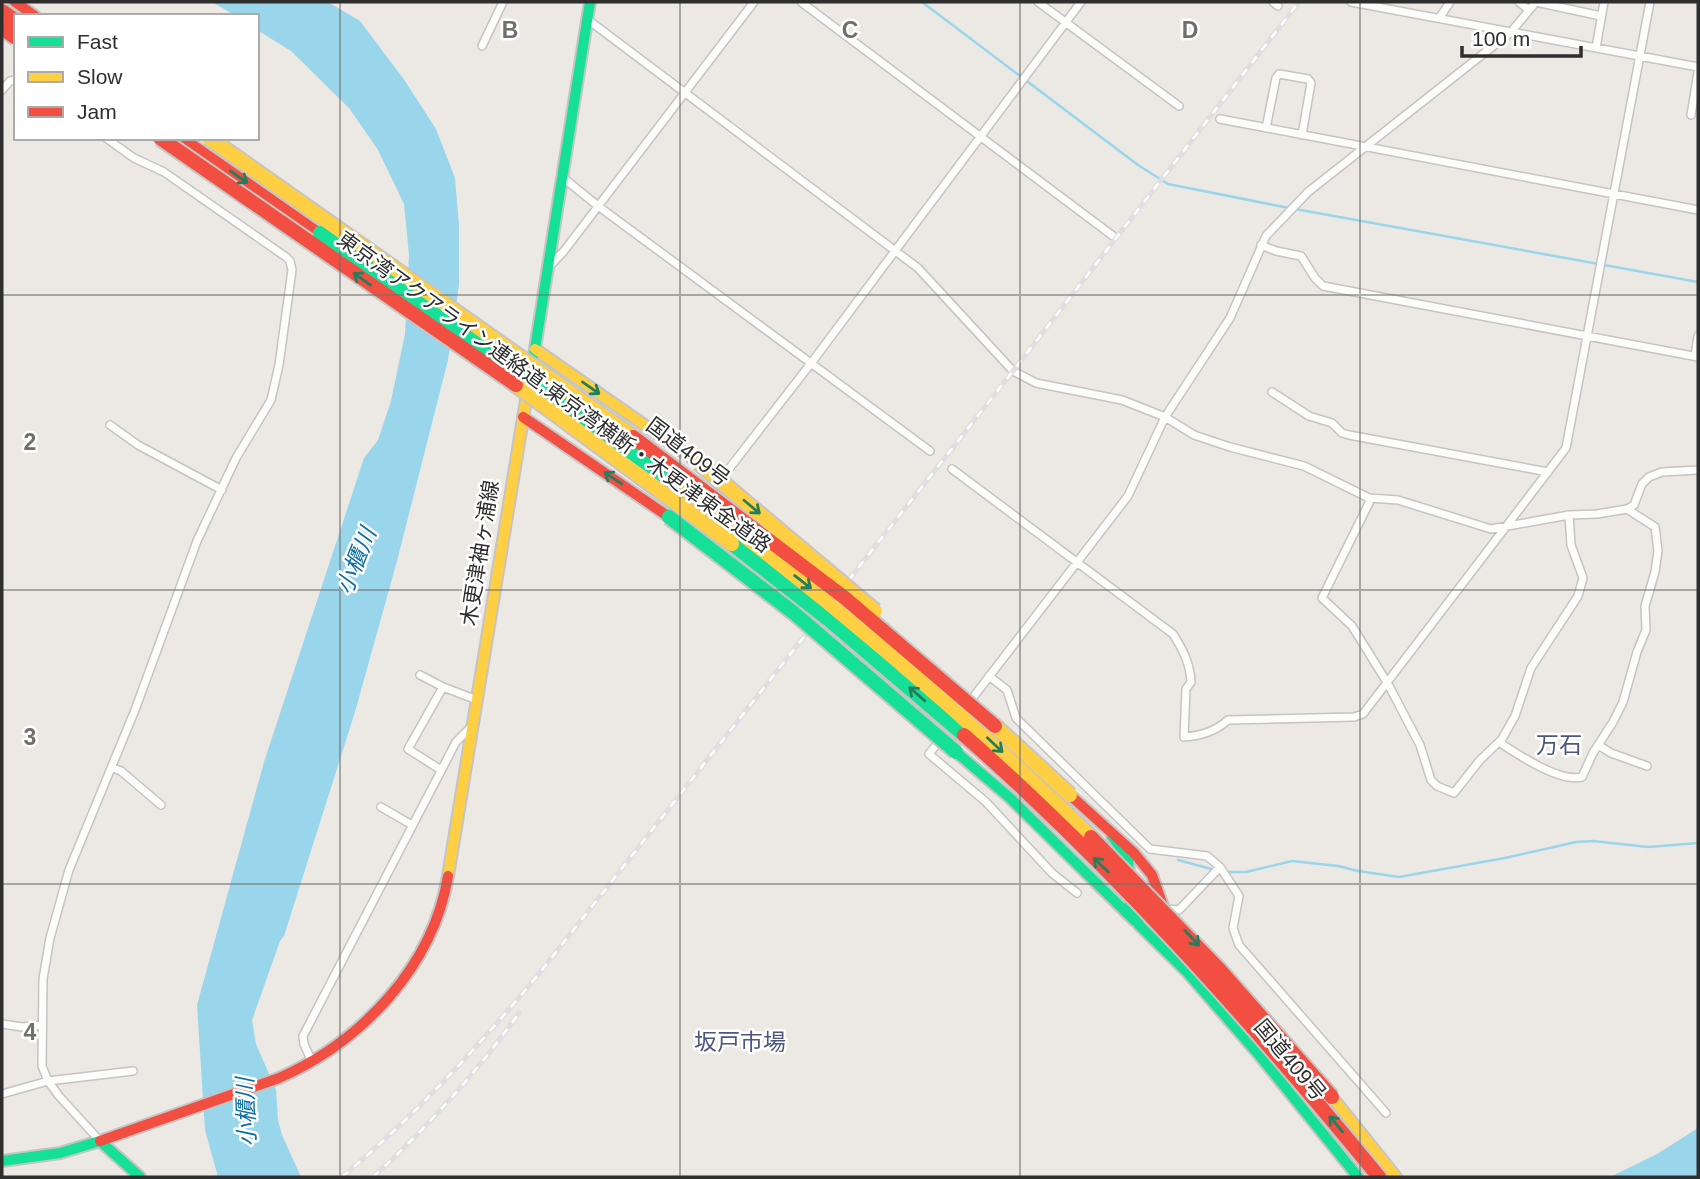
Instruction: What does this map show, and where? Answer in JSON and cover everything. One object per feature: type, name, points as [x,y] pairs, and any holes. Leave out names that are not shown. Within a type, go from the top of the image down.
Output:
[{"type":"main road","name":"木更津袖ヶ浦線","points":[[2,1161],[60,1153],[100,1141],[266,1082],[312,1062],[372,1018],[391,997],[415,962],[440,910],[446,890],[590,2]]},
{"type":"main road","name":"東京湾アクアライン連絡道;東京湾横断・木更津東金道路","points":[[163,140],[633,470],[739,549],[887,668],[1041,806],[1157,921],[1278,1054],[1379,1177]]},
{"type":"main road","name":"東京湾アクアライン連絡道;東京湾横断・木更津東金道路","points":[[186,140],[641,458],[829,602],[897,658],[1053,798],[1168,912],[1272,1026],[1396,1177]]},
{"type":"main road","name":"国道409号","points":[[212,140],[646,446],[846,599],[988,719],[1133,853],[1152,875],[1165,909],[1177,954],[1187,972]]},
{"type":"main road","points":[[535,349],[699,463],[938,665],[988,719]]},
{"type":"main road","points":[[523,417],[669,517],[794,613],[1010,798],[1139,925]]},
{"type":"main road","name":"国道409号","points":[[1112,836],[1128,858],[1130,903],[1139,925],[1187,972],[1304,1107],[1359,1177]]},
{"type":"main road","points":[[100,1141],[140,1177]]},
{"type":"street","points":[[482,46],[503,2]]},
{"type":"street","points":[[546,270],[565,251],[754,2]]},
{"type":"street","points":[[801,2],[1113,236]]},
{"type":"street","points":[[1038,2],[1179,106]]},
{"type":"street","points":[[725,474],[1081,2]]},
{"type":"street","points":[[1351,2],[1386,4],[1698,69],[1691,115]]},
{"type":"street","points":[[1440,17],[1450,2]]},
{"type":"street","points":[[1519,2],[1530,10]]},
{"type":"street","points":[[1077,893],[1052,873],[986,802],[929,754],[1128,496],[1165,417],[1230,318],[1266,236],[1308,192],[1511,32],[1536,2],[1601,16]]},
{"type":"street","points":[[1596,48],[1604,2]]},
{"type":"street","points":[[952,469],[1173,634],[1188,657],[1191,674],[1191,682],[1186,689],[1187,716],[1184,737],[1205,733],[1228,720],[1354,717],[1363,714],[1566,448],[1650,2]]},
{"type":"street","points":[[2,34],[20,3]]},
{"type":"street","points":[[587,19],[918,268],[1021,377],[1071,392],[1122,400],[1165,417],[1195,435],[1304,466],[1369,498],[1398,500],[1491,529],[1569,514],[1597,514],[1627,509],[1634,505],[1642,484],[1649,477],[1662,472],[1698,470]]},
{"type":"street","points":[[1266,128],[1279,74],[1308,79],[1311,83],[1302,135]]},
{"type":"street","points":[[1220,119],[1698,210]]},
{"type":"street","points":[[100,1141],[48,1081],[42,1066],[43,979],[50,938],[69,870],[113,768],[197,541],[236,458],[275,389],[292,270],[290,261],[164,172],[134,159],[109,140]]},
{"type":"street","points":[[561,176],[930,451]]},
{"type":"street","points":[[1261,245],[1301,256],[1323,286],[1697,356],[1698,336]]},
{"type":"street","points":[[1272,391],[1309,416],[1332,423],[1342,433],[1548,472]]},
{"type":"street","points":[[110,425],[138,445],[222,490]]},
{"type":"street","points":[[1369,498],[1369,503],[1322,598],[1352,626],[1388,684],[1420,745],[1431,780],[1454,793],[1480,760],[1499,742],[1514,716],[1531,668],[1574,603],[1582,584],[1583,578],[1571,545],[1569,514]]},
{"type":"street","points":[[1499,742],[1542,767],[1572,778],[1582,777],[1623,702],[1646,630],[1645,606],[1658,551],[1655,527],[1627,509]]},
{"type":"street","points":[[420,675],[477,700]]},
{"type":"street","points":[[989,676],[1007,690],[1016,718],[1150,849],[1208,856],[1220,867],[1239,896],[1233,928],[1239,945],[1386,1113]]},
{"type":"street","points":[[441,770],[408,749],[443,687]]},
{"type":"street","points":[[312,1062],[303,1036],[456,742],[473,725]]},
{"type":"street","points":[[1598,745],[1647,766]]},
{"type":"street","points":[[113,768],[121,771],[161,805]]},
{"type":"street","points":[[381,807],[412,825]]},
{"type":"street","points":[[1165,909],[1179,910],[1220,867]]},
{"type":"street","points":[[2,1024],[22,1027],[42,1025]]},
{"type":"street","points":[[2,1094],[48,1081],[132,1070]]},
{"type":"water","name":"小櫃川","points":[[212,2],[328,2],[360,21],[405,81],[436,129],[455,178],[459,225],[459,285],[448,360],[397,561],[355,712],[284,936],[252,1020],[256,1044],[276,1090],[282,1135],[301,1177],[218,1177],[205,1130],[197,1005],[264,762],[364,458],[378,440],[391,401],[405,334],[409,255],[404,204],[378,150],[349,108],[291,51],[259,31],[259,14],[233,14]]},
{"type":"water","points":[[1698,1128],[1698,1177],[1610,1177],[1657,1154]]},
{"type":"waterway","points":[[922,2],[1138,165],[1168,184],[1289,208]]},
{"type":"waterway","points":[[1295,209],[1698,282]]},
{"type":"waterway","points":[[1225,872],[1246,872],[1292,861],[1399,877],[1576,842],[1593,841],[1648,847],[1698,843]]},
{"type":"waterway","points":[[1178,860],[1215,870]]},
{"type":"railway","points":[[342,1177],[395,1130],[444,1080],[538,975],[1299,2]]},
{"type":"railway","points":[[373,1177],[450,1099],[519,1013]]},
{"type":"traffic: fast","points":[[534,355],[590,2]]},
{"type":"traffic: fast","points":[[320,233],[676,484]]},
{"type":"traffic: fast","points":[[669,517],[794,613],[956,752]]},
{"type":"traffic: fast","points":[[732,544],[829,620],[964,735]]},
{"type":"traffic: fast","points":[[956,752],[1010,798],[1135,921]]},
{"type":"traffic: fast","points":[[1112,836],[1128,858],[1130,903],[1139,925],[1187,972],[1260,1056],[1358,1177]]},
{"type":"traffic: fast","points":[[2,1161],[60,1153],[100,1141],[140,1177]]},
{"type":"traffic: slow","points":[[212,140],[633,437]]},
{"type":"traffic: slow","points":[[535,349],[699,463]]},
{"type":"traffic: slow","points":[[516,385],[732,544]]},
{"type":"traffic: slow","points":[[448,876],[528,388]]},
{"type":"traffic: slow","points":[[699,463],[875,611]]},
{"type":"traffic: slow","points":[[676,484],[784,567],[941,698],[1091,837]]},
{"type":"traffic: slow","points":[[995,726],[1070,795]]},
{"type":"traffic: slow","points":[[1332,1097],[1396,1177]]},
{"type":"traffic: jam","points":[[15,2],[32,14]]},
{"type":"traffic: jam","points":[[2,11],[14,20]]},
{"type":"traffic: jam","points":[[2,28],[14,37]]},
{"type":"traffic: jam","points":[[163,140],[516,385]]},
{"type":"traffic: jam","points":[[186,140],[320,233]]},
{"type":"traffic: jam","points":[[523,417],[669,517]]},
{"type":"traffic: jam","points":[[633,437],[845,598],[995,726]]},
{"type":"traffic: jam","points":[[964,735],[1075,839],[1180,948],[1282,1061],[1379,1177]]},
{"type":"traffic: jam","points":[[1070,795],[1134,853],[1152,875],[1166,914]]},
{"type":"traffic: jam","points":[[1091,837],[1218,968],[1332,1097]]},
{"type":"traffic: jam","points":[[100,1141],[279,1078],[338,1044],[389,998],[410,970],[427,941],[440,909],[448,876]]},
{"type":"district","name":"万石","points":[[1559,745]]},
{"type":"district","name":"坂戸市場","points":[[740,1042]]}]
